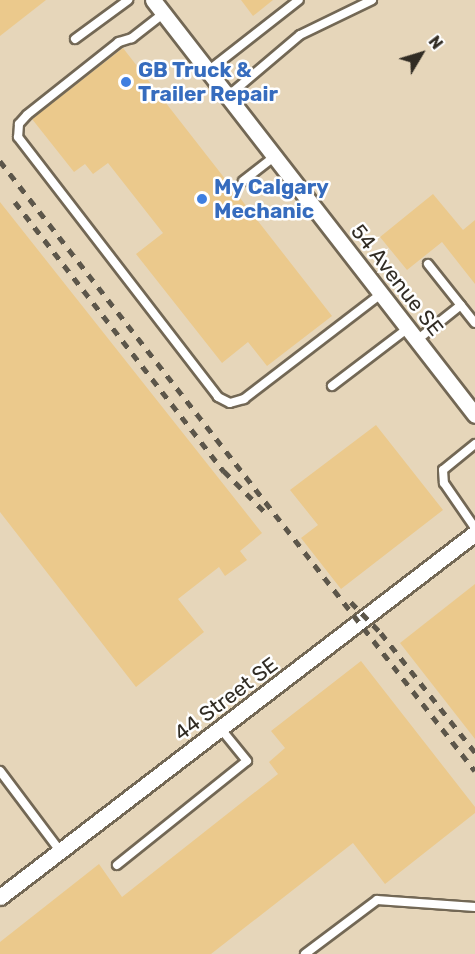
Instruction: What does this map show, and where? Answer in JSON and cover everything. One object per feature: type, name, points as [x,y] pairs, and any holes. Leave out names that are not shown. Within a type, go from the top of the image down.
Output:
[{"type":"street","name":"54 Avenue SE","points":[[153,0],[475,415]]},
{"type":"street","name":"44 Street SE","points":[[0,897],[475,533]]},
{"type":"lane","points":[[75,39],[128,0]]},
{"type":"lane","points":[[208,71],[299,0]]},
{"type":"lane","points":[[228,96],[300,35],[372,0]]},
{"type":"lane","points":[[164,14],[132,38],[119,42],[27,115],[19,124],[18,137],[218,397],[230,403],[244,399],[381,294]]},
{"type":"lane","points":[[243,181],[275,156]]},
{"type":"lane","points":[[428,264],[475,323]]},
{"type":"lane","points":[[332,386],[461,305]]},
{"type":"lane","points":[[475,444],[443,470],[444,483],[475,528]]},
{"type":"lane","points":[[117,865],[247,761],[221,729]]},
{"type":"lane","points":[[0,771],[60,852]]},
{"type":"lane","points":[[304,954],[377,900],[475,907]]},
{"type":"shaded area","points":[[0,0],[475,0],[475,954],[0,954]]},
{"type":"building","points":[[0,0],[46,0],[0,36]]},
{"type":"building","points":[[241,0],[273,0],[253,16]]},
{"type":"building","points":[[123,48],[332,316],[267,366],[248,342],[222,363],[136,254],[163,233],[108,163],[93,174],[85,164],[74,172],[32,119]]},
{"type":"building","points":[[433,194],[463,230],[475,220],[475,284],[442,242],[407,270],[380,237]]},
{"type":"building","points":[[0,202],[262,533],[240,551],[247,560],[225,576],[219,567],[178,599],[204,632],[136,687],[0,512]]},
{"type":"building","points":[[376,425],[443,510],[341,589],[301,538],[318,525],[290,490]]},
{"type":"building","points":[[475,584],[475,739],[400,643]]},
{"type":"building","points":[[361,661],[475,807],[475,813],[385,884],[353,843],[211,954],[0,954],[0,942],[99,864],[122,897],[278,774],[269,762],[285,748],[271,731]]},
{"type":"railway","points":[[0,161],[475,771]]},
{"type":"railway","points":[[15,202],[224,471],[265,512]]},
{"type":"railway","points":[[351,602],[381,633],[475,752]]},
{"type":"place","name":"GB Truck & Trailer Repair","points":[[126,82]]},
{"type":"place","name":"My Calgary Mechanic","points":[[202,199]]}]
